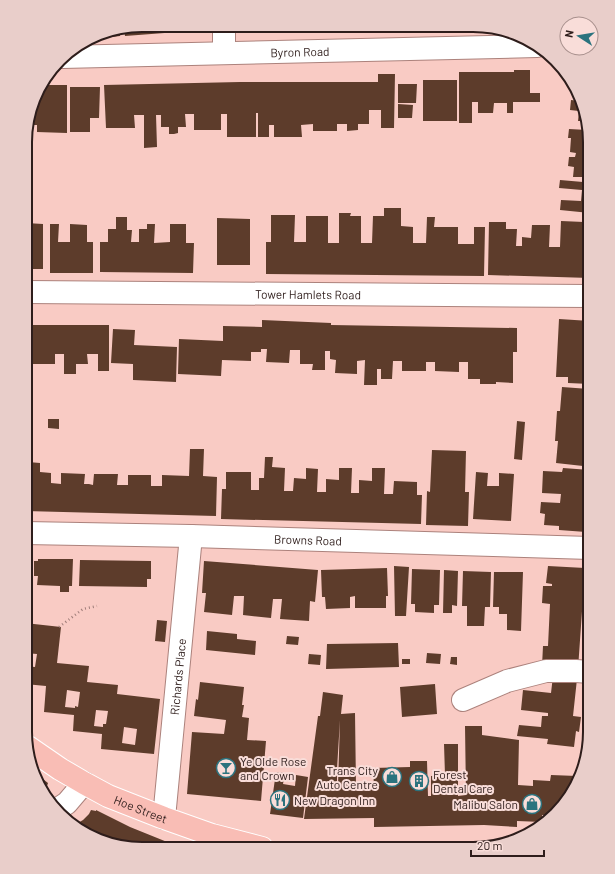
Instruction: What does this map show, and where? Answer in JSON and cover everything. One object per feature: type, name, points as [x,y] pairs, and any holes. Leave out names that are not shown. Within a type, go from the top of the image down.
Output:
[{"type":"main road","name":"Hoe Street","points":[[34,750],[60,769],[108,796],[212,836],[237,842]]},
{"type":"street","points":[[224,32],[224,53]]},
{"type":"street","name":"Byron Road","points":[[73,57],[527,46]]},
{"type":"street","name":"Tower Hamlets Road","points":[[32,292],[583,296]]},
{"type":"street","name":"Browns Road","points":[[32,533],[191,536],[583,548]]},
{"type":"street","name":"Richards Place","points":[[164,818],[191,536]]},
{"type":"street","points":[[463,700],[507,681],[546,671],[583,672]]},
{"type":"street","points":[[61,807],[68,803],[84,783]]},
{"type":"path","points":[[59,627],[83,609],[97,606]]},
{"type":"building","points":[[178,32],[125,36],[125,34],[128,33]]},
{"type":"building","points":[[514,70],[530,70],[530,93],[540,93],[540,102],[513,102],[513,113],[507,113],[507,103],[494,103],[493,113],[478,113],[478,102],[472,102],[472,123],[459,123],[459,72],[514,72]]},
{"type":"building","points":[[378,74],[395,74],[394,128],[381,128],[381,110],[369,110],[369,124],[358,124],[358,130],[347,131],[347,124],[337,124],[337,131],[313,131],[313,124],[301,125],[302,137],[274,137],[274,125],[269,125],[269,137],[258,137],[258,113],[256,113],[256,137],[227,137],[227,114],[221,114],[221,130],[194,130],[194,114],[185,114],[186,127],[178,127],[178,133],[169,134],[169,127],[161,127],[161,115],[156,115],[157,147],[144,148],[144,115],[134,115],[135,128],[106,128],[104,85],[240,82],[378,82]]},
{"type":"building","points":[[423,80],[457,80],[457,121],[423,121]]},
{"type":"building","points":[[398,84],[417,84],[416,103],[398,103]]},
{"type":"building","points":[[48,85],[67,85],[67,133],[37,132],[37,125],[34,125],[36,114],[40,100]]},
{"type":"building","points":[[70,87],[100,87],[99,118],[90,118],[90,132],[70,132]]},
{"type":"building","points":[[571,100],[575,100],[578,111],[570,110]]},
{"type":"building","points":[[398,104],[413,105],[412,118],[398,118]]},
{"type":"building","points":[[569,129],[582,130],[583,177],[573,177],[574,167],[568,166],[569,157],[575,157],[576,153],[570,152],[571,138],[568,138]]},
{"type":"building","points":[[560,180],[583,182],[583,212],[560,210],[561,200],[581,201],[582,190],[559,188]]},
{"type":"building","points":[[384,208],[401,208],[401,226],[413,227],[413,243],[426,243],[427,217],[435,217],[434,227],[458,227],[458,244],[474,244],[474,227],[485,227],[484,276],[266,274],[266,242],[271,242],[271,215],[295,215],[294,242],[306,242],[306,216],[328,216],[328,243],[339,243],[339,213],[351,213],[350,216],[361,216],[361,243],[372,243],[373,216],[384,216]]},
{"type":"building","points":[[116,217],[127,217],[127,230],[132,230],[131,242],[139,242],[139,229],[147,229],[147,224],[155,224],[154,243],[170,242],[170,224],[186,224],[186,243],[194,243],[193,273],[100,272],[100,242],[108,242],[108,229],[116,229]]},
{"type":"building","points":[[217,218],[250,219],[250,265],[217,265]]},
{"type":"building","points":[[561,221],[583,222],[583,278],[488,275],[489,222],[506,222],[506,229],[517,229],[516,246],[522,246],[522,237],[531,238],[532,225],[550,225],[549,247],[560,247]]},
{"type":"building","points":[[32,223],[43,224],[43,269],[32,269]]},
{"type":"building","points":[[50,224],[59,224],[58,242],[70,242],[70,224],[87,225],[87,242],[93,242],[93,273],[50,273]]},
{"type":"building","points":[[559,319],[583,321],[583,384],[568,383],[568,377],[556,377]]},
{"type":"building","points":[[262,320],[331,323],[331,325],[517,328],[517,352],[513,352],[513,383],[496,382],[496,384],[480,384],[480,379],[468,379],[468,362],[459,362],[459,372],[435,371],[435,362],[426,362],[426,371],[402,371],[402,361],[393,361],[392,379],[381,379],[381,369],[377,369],[377,385],[364,385],[365,360],[357,361],[357,374],[335,373],[336,360],[330,359],[330,351],[325,351],[325,370],[312,370],[313,364],[300,364],[300,350],[290,350],[289,363],[266,362],[267,349],[261,349],[261,352],[251,352],[251,361],[222,360],[221,376],[178,374],[179,339],[223,341],[223,326],[262,327]]},
{"type":"building","points":[[32,325],[109,325],[109,371],[98,371],[98,354],[87,354],[88,364],[76,364],[76,374],[64,374],[64,354],[55,354],[55,364],[32,364]]},
{"type":"building","points":[[113,329],[135,330],[134,345],[177,347],[176,382],[133,380],[133,364],[111,363]]},
{"type":"building","points":[[562,387],[583,389],[583,466],[556,463],[558,441],[555,441],[557,411],[560,411]]},
{"type":"building","points":[[48,419],[59,419],[59,429],[48,428]]},
{"type":"building","points":[[517,421],[525,422],[522,460],[514,459]]},
{"type":"building","points":[[190,449],[204,449],[203,476],[217,477],[216,516],[32,511],[32,462],[40,463],[40,472],[51,473],[51,483],[61,484],[61,473],[85,474],[84,484],[93,485],[94,474],[118,474],[117,485],[128,485],[128,475],[151,475],[151,486],[162,486],[162,475],[189,476]]},
{"type":"building","points":[[432,450],[466,451],[465,492],[469,492],[468,526],[426,525],[427,491],[430,492]]},
{"type":"building","points":[[265,457],[273,457],[272,467],[285,468],[284,491],[293,491],[294,478],[306,479],[306,468],[318,469],[317,492],[326,492],[326,479],[339,480],[339,468],[352,468],[351,493],[359,493],[359,480],[372,481],[372,468],[385,468],[384,494],[393,494],[394,481],[417,482],[417,495],[422,495],[421,524],[221,519],[222,489],[226,489],[226,472],[251,472],[251,490],[259,490],[259,478],[264,478]]},
{"type":"building","points":[[563,468],[583,469],[583,532],[559,530],[559,526],[544,525],[545,514],[540,513],[541,502],[560,503],[561,494],[542,493],[543,471],[562,472]]},
{"type":"building","points":[[476,472],[488,473],[487,486],[499,486],[499,473],[514,474],[511,521],[473,519]]},
{"type":"building","points":[[38,559],[73,559],[72,586],[69,586],[69,592],[60,592],[60,586],[37,585],[38,576],[34,576],[34,561],[38,561]]},
{"type":"building","points":[[80,560],[151,561],[151,579],[147,579],[147,587],[79,586]]},
{"type":"building","points":[[204,561],[318,570],[315,602],[310,601],[309,621],[280,619],[282,599],[273,599],[271,618],[243,615],[244,596],[234,596],[232,615],[204,612],[206,593],[202,593]]},
{"type":"building","points":[[394,566],[409,567],[406,616],[395,616]]},
{"type":"building","points":[[548,566],[583,568],[583,597],[578,669],[542,666],[543,646],[548,646],[550,604],[542,603],[543,586],[552,586],[552,584],[546,583]]},
{"type":"building","points":[[387,568],[388,596],[386,596],[386,608],[355,608],[355,596],[350,597],[350,608],[326,609],[325,597],[322,597],[321,570]]},
{"type":"building","points":[[412,569],[440,570],[439,605],[434,605],[434,613],[415,612],[415,604],[411,604]]},
{"type":"building","points":[[444,570],[458,571],[457,606],[452,605],[452,613],[443,613]]},
{"type":"building","points":[[463,571],[491,572],[490,607],[485,607],[484,626],[467,626],[467,606],[462,606]]},
{"type":"building","points":[[494,572],[523,572],[521,631],[507,630],[507,614],[499,614],[499,607],[493,607]]},
{"type":"building","points":[[157,620],[167,621],[165,642],[155,641]]},
{"type":"building","points":[[32,624],[61,627],[57,663],[89,666],[87,682],[118,685],[117,694],[160,699],[154,754],[101,749],[102,734],[73,731],[74,715],[44,712],[46,686],[32,685],[32,667],[35,667],[37,654],[32,654]],"holes":[[[67,690],[80,692],[78,707],[65,707]],[[96,710],[108,711],[106,724],[103,724],[103,727],[94,726]],[[124,727],[137,729],[135,745],[122,743]]]},
{"type":"building","points":[[207,631],[237,634],[237,639],[256,641],[255,655],[206,650]]},
{"type":"building","points":[[287,636],[299,637],[298,645],[286,644]]},
{"type":"building","points":[[398,643],[399,667],[326,669],[327,644]]},
{"type":"building","points":[[427,653],[441,654],[440,664],[426,663]]},
{"type":"building","points":[[309,654],[321,655],[320,665],[308,664]]},
{"type":"building","points":[[451,657],[457,657],[457,665],[450,664]]},
{"type":"building","points":[[402,659],[410,659],[410,664],[402,664]]},
{"type":"building","points":[[553,676],[577,679],[573,716],[581,717],[579,732],[576,731],[574,747],[547,744],[548,739],[517,736],[519,725],[541,727],[542,716],[548,716],[548,713],[521,710],[523,690],[551,693]]},
{"type":"building","name":"Ye Olde Rose and Crown","points":[[200,682],[244,687],[242,717],[249,718],[247,740],[266,741],[261,801],[187,794],[192,732],[224,734],[226,720],[194,716]]},
{"type":"building","points":[[435,684],[437,714],[402,717],[400,687]]},
{"type":"building","points":[[323,692],[343,695],[341,714],[355,713],[356,786],[374,786],[373,768],[410,767],[410,761],[427,761],[428,796],[431,796],[431,776],[445,775],[444,744],[458,744],[458,796],[466,795],[465,726],[482,726],[482,735],[519,740],[518,785],[533,786],[533,780],[550,781],[551,775],[574,776],[556,804],[545,815],[542,815],[542,817],[536,822],[517,821],[517,827],[484,825],[374,827],[374,818],[304,819],[318,716],[320,716]],"holes":[[[340,720],[338,786],[337,769]]]},
{"type":"building","points":[[276,772],[285,773],[283,784],[295,786],[296,775],[308,777],[303,818],[270,814]]},
{"type":"building","points":[[42,778],[48,783],[47,787]]},
{"type":"building","points":[[91,810],[96,810],[130,827],[167,842],[128,841],[100,834],[80,822],[89,814]]},
{"type":"place","name":"Ye Olde Rose and Crown","points":[[226,768]]},
{"type":"place","name":"Trans City Auto Centre","points":[[392,777]]},
{"type":"place","name":"Forest Dental Care","points":[[419,781]]},
{"type":"place","name":"New Dragon Inn","points":[[280,800]]},
{"type":"place","name":"Malibu Salon","points":[[532,804]]}]
